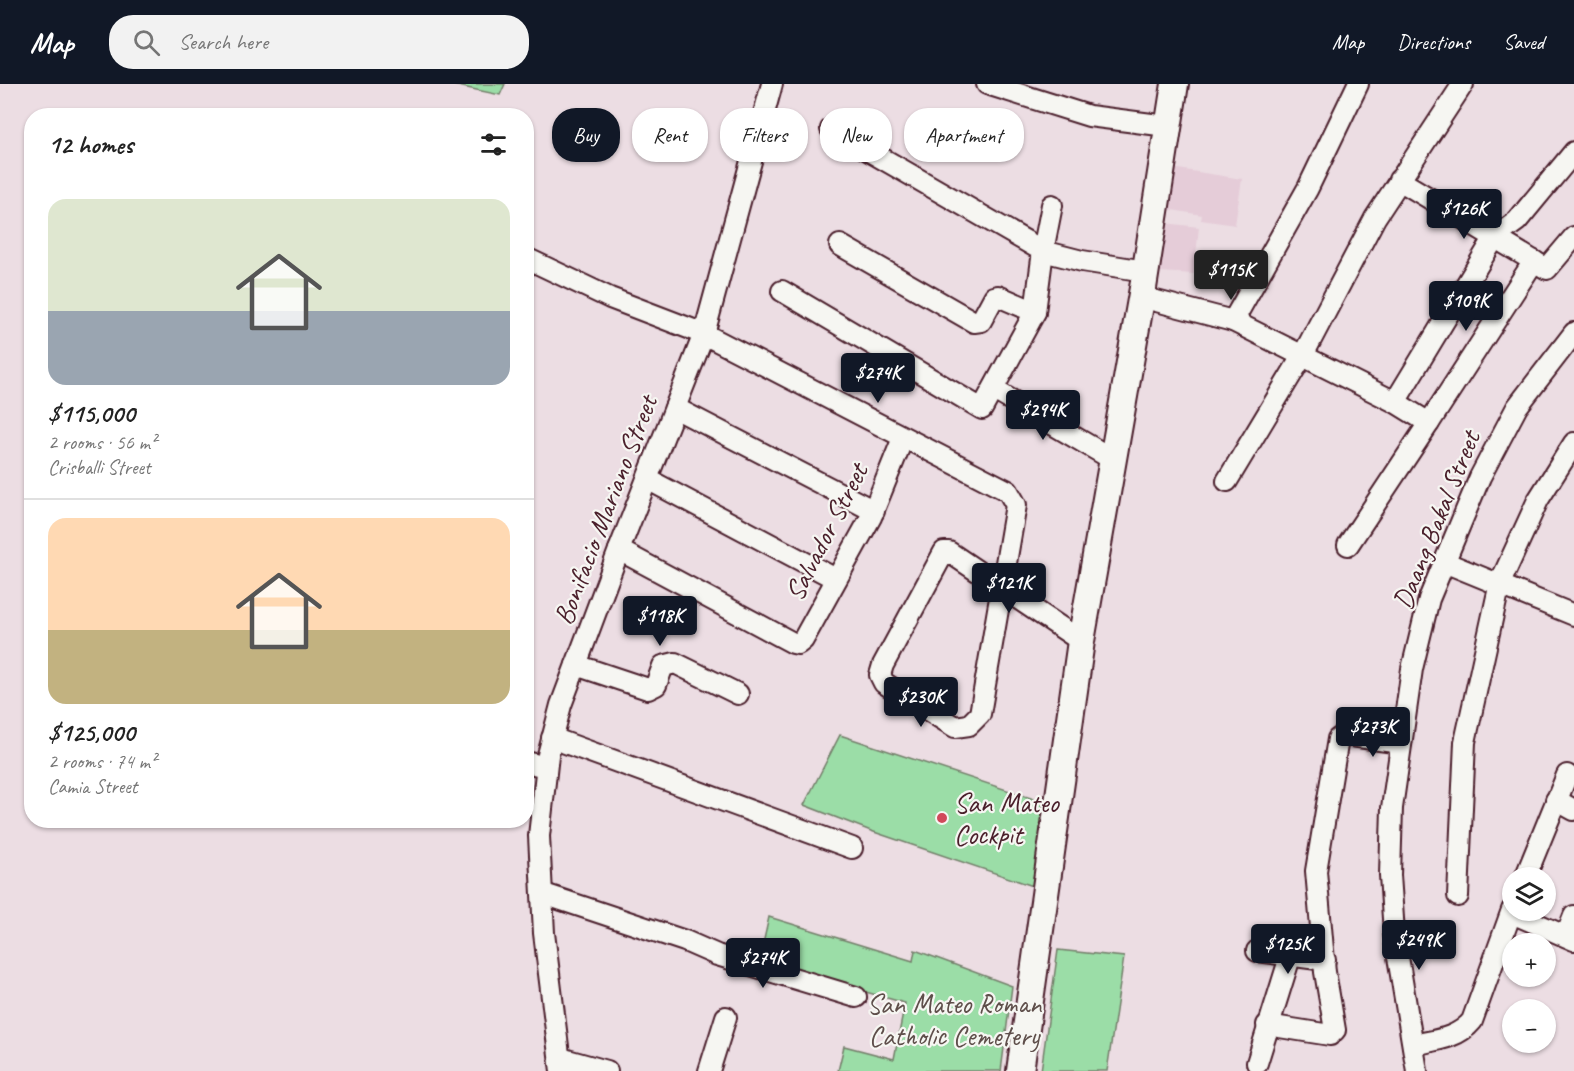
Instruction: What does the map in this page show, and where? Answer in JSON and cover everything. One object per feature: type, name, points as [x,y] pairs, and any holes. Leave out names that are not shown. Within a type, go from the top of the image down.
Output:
[{"type":"main road","points":[[1020,1071],[1081,641],[1141,297],[1175,84]]},
{"type":"street","name":"Bonifacio Mariano Street","points":[[561,1065],[544,933],[544,894],[539,836],[546,767],[552,738],[576,665],[619,550],[649,480],[704,334],[772,84]]},
{"type":"street","points":[[987,84],[1089,116],[1167,126]]},
{"type":"street","points":[[1233,321],[1308,188],[1358,84]]},
{"type":"street","points":[[1227,481],[1303,355],[1375,218],[1463,84]]},
{"type":"street","points":[[1395,402],[1496,237],[1517,221],[1574,152]]},
{"type":"street","points":[[888,162],[1043,251],[1082,261],[1144,271]]},
{"type":"street","points":[[1399,180],[1548,268],[1574,237]]},
{"type":"street","points":[[782,291],[979,409],[984,408],[1035,312],[1052,205]]},
{"type":"street","points":[[840,245],[974,322],[981,321],[994,297],[998,296],[1035,312]]},
{"type":"street","points":[[1348,545],[1534,261]]},
{"type":"street","points":[[534,262],[610,298],[704,334],[1008,491],[1014,497],[1016,506],[1001,586],[980,714],[969,725],[955,727],[884,683],[880,675],[883,665],[944,552],[949,552],[1001,586],[1081,641]]},
{"type":"street","points":[[1141,297],[1233,321],[1395,402],[1429,423]]},
{"type":"street","name":"Daang Bakal Street","points":[[1417,1070],[1394,933],[1390,875],[1392,808],[1412,669],[1429,599],[1480,477],[1512,417],[1574,333]]},
{"type":"street","points":[[994,390],[1112,459]]},
{"type":"street","points":[[675,408],[874,511]]},
{"type":"street","name":"Salvador Street","points":[[619,550],[798,644],[803,640],[874,511],[903,438]]},
{"type":"street","points":[[1458,896],[1465,742],[1500,584],[1538,500],[1574,443]]},
{"type":"street","points":[[649,480],[836,579]]},
{"type":"street","points":[[1444,562],[1572,608]]},
{"type":"street","points":[[576,665],[648,689],[656,685],[663,666],[675,663],[738,694]]},
{"type":"street","points":[[1267,1024],[1333,1034],[1335,1030],[1316,870],[1338,739],[1344,735],[1401,743]]},
{"type":"street","points":[[552,738],[852,848]]},
{"type":"street","points":[[534,764],[546,767]]},
{"type":"street","points":[[1529,867],[1567,775]]},
{"type":"street","points":[[1556,800],[1574,810]]},
{"type":"street","points":[[544,894],[685,941],[717,956],[856,997]]},
{"type":"street","points":[[1532,921],[1570,938],[1574,916]]},
{"type":"street","points":[[1413,1045],[1452,1036],[1463,1031],[1472,1021],[1509,921]]},
{"type":"street","points":[[1257,951],[1325,960]]},
{"type":"street","points":[[1257,1063],[1267,1024],[1290,957]]},
{"type":"street","points":[[709,1071],[726,1017]]},
{"type":"street","points":[[561,1065],[607,1071]]},
{"type":"shaded area","points":[[1172,168],[1242,179],[1235,225],[1201,220],[1202,215],[1166,209]]},
{"type":"shaded area","points":[[1165,223],[1199,227],[1194,274],[1160,272]]},
{"type":"green space","points":[[448,84],[505,84],[500,95]]},
{"type":"green space","name":"San Mateo Cockpit","points":[[840,735],[1049,804],[1033,886],[871,831],[804,805]]},
{"type":"green space","name":"San Mateo Roman Catholic Cemetery","points":[[769,917],[913,961],[915,950],[1012,986],[1001,1071],[838,1071],[844,1046],[894,1059],[905,1003],[759,962]]},
{"type":"green space","name":"San Mateo Roman Catholic Cemetery","points":[[1058,950],[1124,957],[1107,1071],[1041,1071]]},
{"type":"place","name":"San Mateo Cockpit","points":[[942,818]]}]
